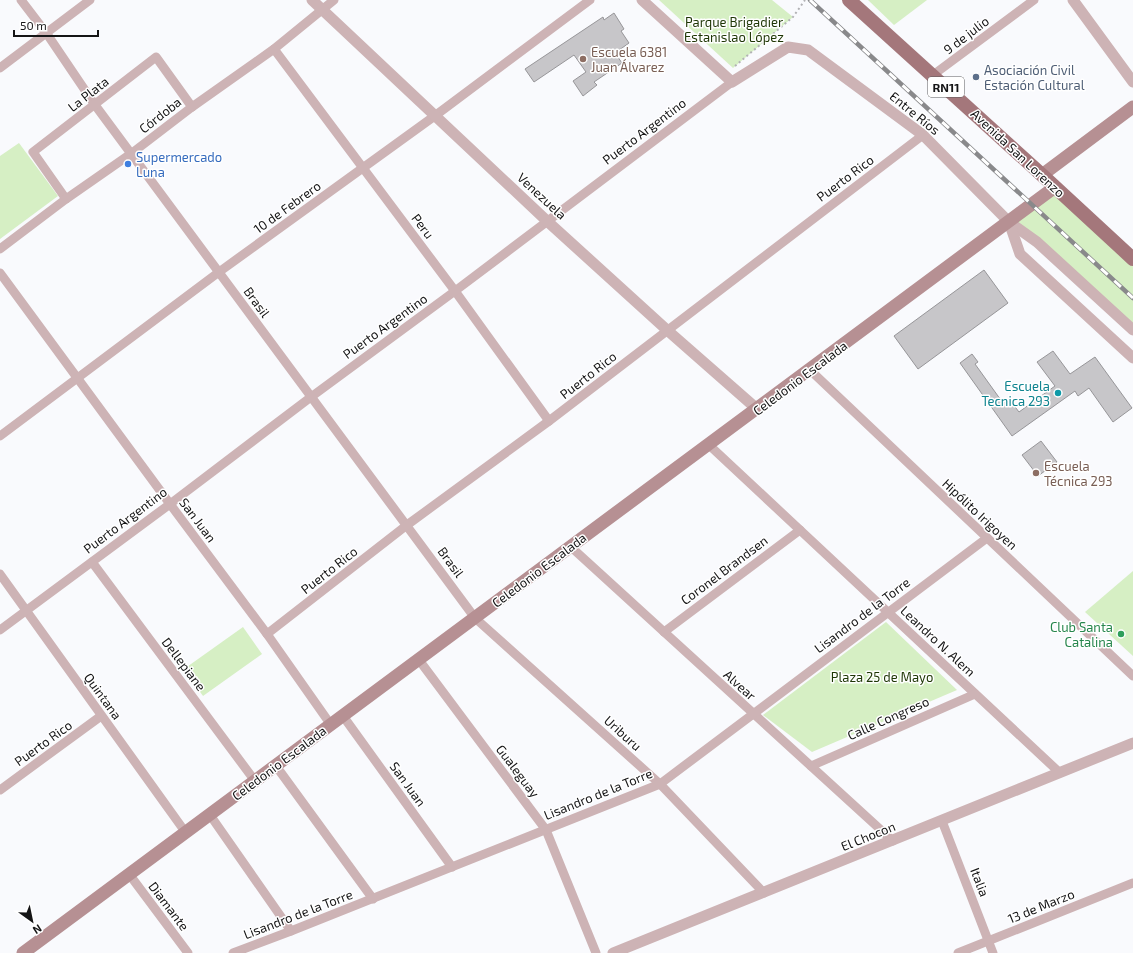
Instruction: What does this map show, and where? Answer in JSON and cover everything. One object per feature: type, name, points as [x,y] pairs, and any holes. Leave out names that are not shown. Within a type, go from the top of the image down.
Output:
[{"type":"main road","name":"Avenida San Lorenzo","points":[[849,0],[1133,259]]},
{"type":"main road","points":[[1042,175],[1133,107]]},
{"type":"main road","name":"Celedonio Escalada","points":[[23,953],[1055,187]]},
{"type":"street","name":"Brasil","points":[[21,0],[47,34],[96,105],[475,618]]},
{"type":"street","points":[[0,68],[47,34],[90,0]]},
{"type":"street","name":"Venezuela","points":[[312,0],[548,221],[667,330],[757,409]]},
{"type":"street","name":"Córdoba","points":[[0,249],[66,199],[132,153],[192,107],[274,49],[334,0]]},
{"type":"street","name":"10 de Febrero","points":[[0,436],[219,272],[436,115],[590,0]]},
{"type":"street","points":[[642,0],[732,82]]},
{"type":"street","name":"9 de julio","points":[[933,76],[1034,0]]},
{"type":"street","points":[[1073,0],[1133,82]]},
{"type":"street","name":"Puerto Argentino","points":[[0,630],[455,291],[732,82],[788,47]]},
{"type":"street","name":"Entre Ríos","points":[[788,47],[808,50],[923,135],[1009,222],[1037,242],[1133,330]]},
{"type":"street","name":"Peru","points":[[274,49],[455,291],[549,421]]},
{"type":"street","name":"La Plata","points":[[66,199],[32,152],[96,105],[156,57],[192,107]]},
{"type":"street","name":"Puerto Rico","points":[[267,634],[407,525],[549,421],[923,135]]},
{"type":"street","name":"Entre Ríos","points":[[1009,222],[1020,254],[1133,358]]},
{"type":"street","name":"San Juan","points":[[0,273],[267,634],[331,725]]},
{"type":"street","name":"Hipólito Irigoyen","points":[[810,370],[1133,676]]},
{"type":"street","name":"Leandro N. Alem","points":[[709,445],[1060,774]]},
{"type":"street","name":"Coronel Brandsen","points":[[664,632],[800,530]]},
{"type":"street","name":"Lisandro de la Torre","points":[[233,953],[373,899],[660,784],[987,538]]},
{"type":"street","name":"Alvear","points":[[570,547],[893,841]]},
{"type":"street","name":"Dellepiane","points":[[92,562],[255,781]]},
{"type":"street","name":"Quintana","points":[[0,574],[186,832]]},
{"type":"street","name":"Uriburu","points":[[475,618],[660,784],[764,893]]},
{"type":"street","name":"Gualeguay","points":[[418,660],[546,830],[596,953]]},
{"type":"street","name":"Calle Congreso","points":[[810,766],[975,694]]},
{"type":"street","name":"Puerto Rico","points":[[0,790],[101,716]]},
{"type":"street","name":"San Juan","points":[[343,716],[452,867]]},
{"type":"street","name":"El Chocon","points":[[613,953],[1060,774],[1133,743]]},
{"type":"street","points":[[276,766],[373,899]]},
{"type":"street","points":[[210,815],[292,931]]},
{"type":"street","name":"Italia","points":[[942,821],[993,953]]},
{"type":"street","name":"Diamante","points":[[129,874],[188,953]]},
{"type":"street","name":"13 de Marzo","points":[[958,953],[1133,883]]},
{"type":"path","points":[[718,69],[733,68],[793,17],[805,0]]},
{"type":"green space","name":"Parque Brigadier Estanislao López","points":[[659,0],[772,0],[793,17],[733,68]]},
{"type":"green space","points":[[868,0],[927,0],[894,25]]},
{"type":"green space","points":[[19,143],[58,196],[0,239],[0,156]]},
{"type":"green space","points":[[1055,187],[1133,259],[1133,330],[1009,222]]},
{"type":"green space","name":"Club Santa Catalina","points":[[1133,571],[1133,656],[1085,612]]},
{"type":"green space","name":"Plaza 25 de Mayo","points":[[886,622],[957,690],[812,752],[763,715]]},
{"type":"green space","points":[[243,627],[262,654],[203,696],[184,669]]},
{"type":"building","points":[[614,13],[624,29],[621,31],[629,43],[615,53],[622,63],[594,82],[597,85],[583,96],[573,81],[586,72],[574,55],[534,82],[525,69],[603,17],[604,20]]},
{"type":"building","points":[[984,270],[1008,303],[918,369],[894,336]]},
{"type":"building","name":"Escuela Tecnica 293","points":[[1053,351],[1070,374],[1095,357],[1132,408],[1113,422],[1089,388],[1078,396],[1075,391],[1012,436],[960,363],[972,354],[978,362],[975,364],[1003,403],[1009,399],[1019,412],[1055,386],[1037,362]]},
{"type":"building","points":[[1041,441],[1057,462],[1038,476],[1022,455]]},
{"type":"railway","points":[[810,0],[1133,298]]},
{"type":"place","name":"Escuela 6381 Juan Álvarez","points":[[583,59]]},
{"type":"place","name":"Asociación Civil Estación Cultural","points":[[976,77]]},
{"type":"place","name":"Supermercado Luna","points":[[128,164]]},
{"type":"place","name":"Escuela Tecnica 293","points":[[1058,393]]},
{"type":"place","name":"Escuela Técnica 293","points":[[1036,473]]},
{"type":"place","name":"Club Santa Catalina","points":[[1121,634]]}]
